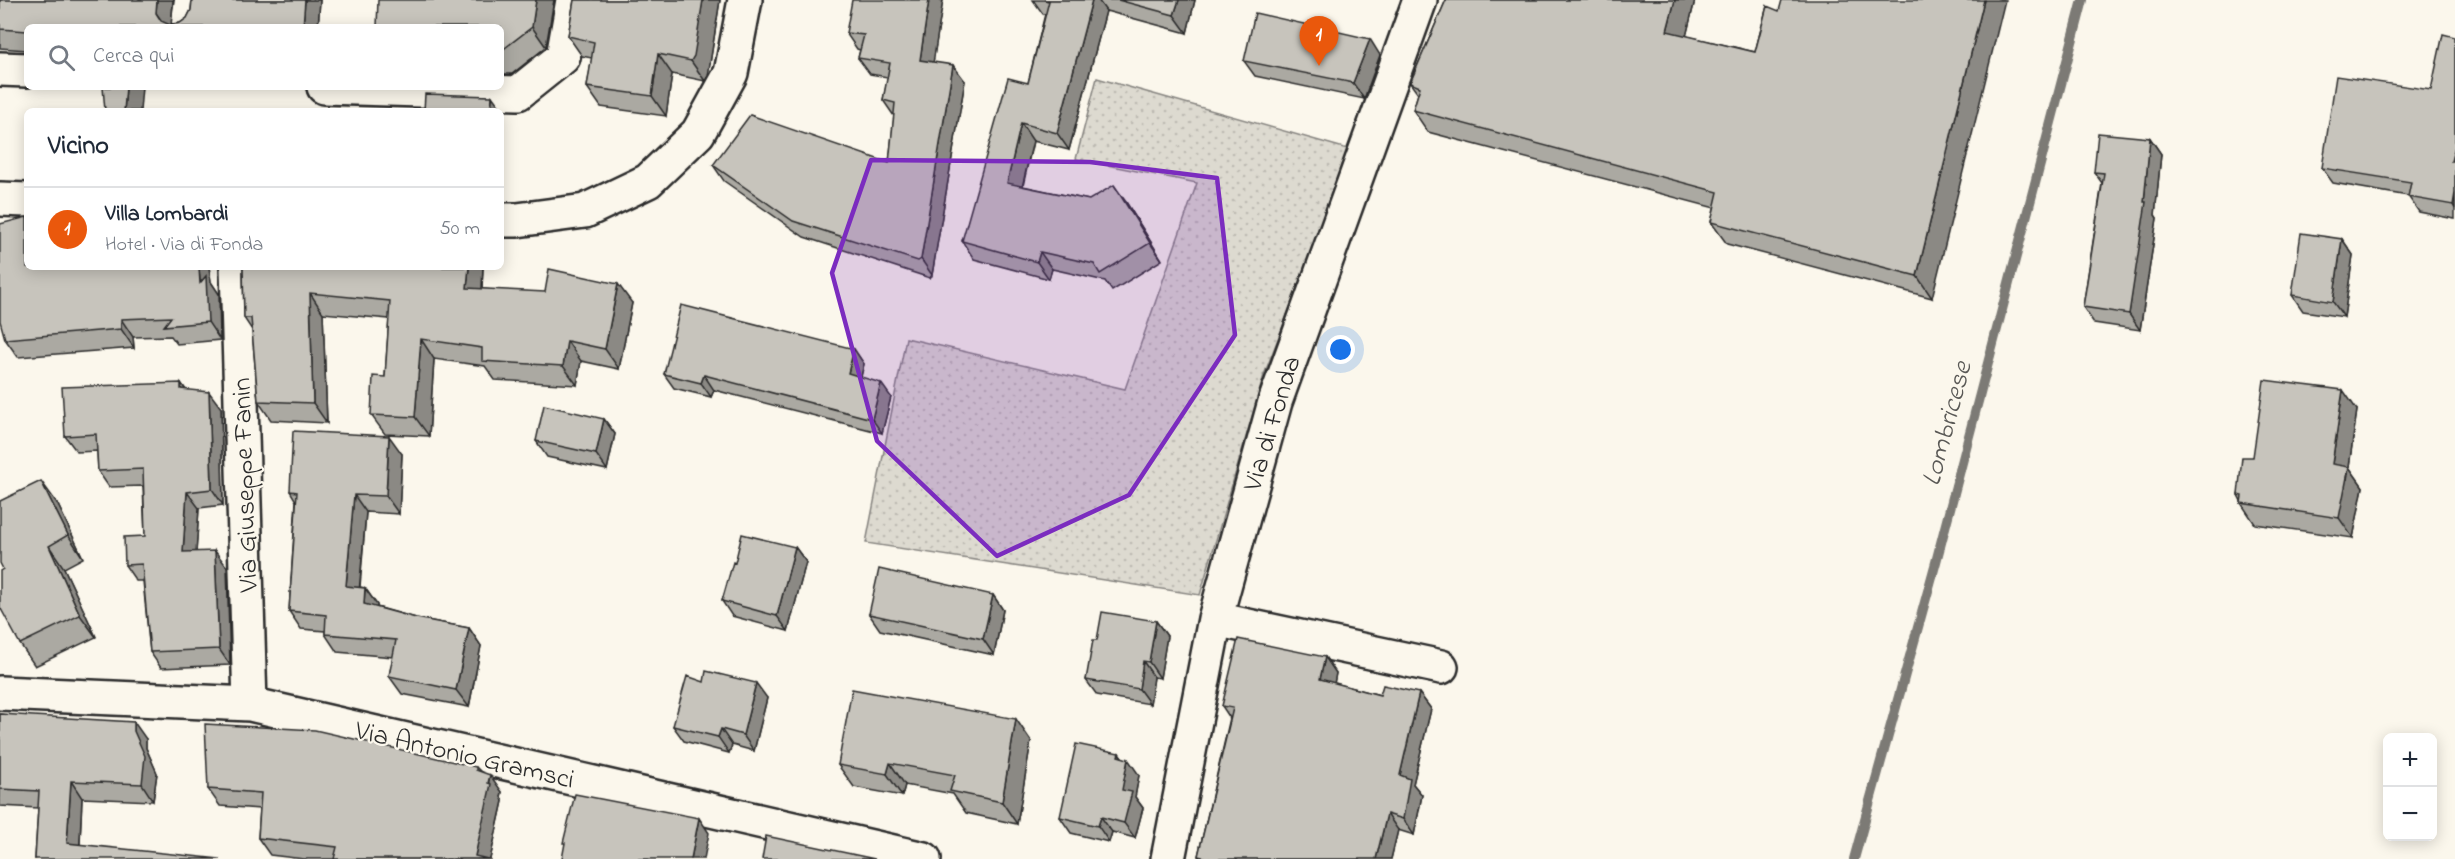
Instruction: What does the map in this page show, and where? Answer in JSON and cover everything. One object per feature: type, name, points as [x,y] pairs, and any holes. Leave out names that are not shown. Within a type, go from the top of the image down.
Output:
[{"type":"street","points":[[187,24],[190,0]]},
{"type":"street","points":[[421,90],[518,93],[563,57],[573,0]]},
{"type":"street","points":[[504,220],[585,211],[648,181],[698,133],[731,73],[746,0]]},
{"type":"street","name":"Via di Fonda","points":[[1168,859],[1215,619],[1275,402],[1420,0]]},
{"type":"street","points":[[0,69],[24,70]]},
{"type":"street","points":[[0,199],[24,200]]},
{"type":"street","name":"Via Giuseppe Fanin","points":[[237,270],[250,704]]},
{"type":"street","points":[[1215,619],[1441,667]]},
{"type":"street","name":"Via Antonio Gramsci","points":[[0,693],[250,704],[924,859]]},
{"type":"highlighted area","points":[[871,160],[1090,162],[1217,178],[1235,335],[1129,495],[997,556],[877,441],[832,273]]},
{"type":"shaded area","points":[[1097,78],[1351,150],[1264,375],[1200,595],[866,543],[906,338],[1125,389],[1197,183],[1076,159]]},
{"type":"building","points":[[0,0],[157,0],[156,13],[161,21],[168,24],[24,24],[24,31],[0,29]]},
{"type":"building","points":[[192,0],[305,0],[303,24],[175,24],[187,18]]},
{"type":"building","points":[[378,0],[536,0],[532,27],[504,49],[504,24],[377,24]]},
{"type":"building","points":[[574,0],[703,0],[694,56],[691,61],[658,54],[652,96],[587,87],[594,42],[568,36]]},
{"type":"building","points":[[852,0],[929,0],[920,60],[953,65],[921,259],[918,261],[793,221],[713,165],[750,115],[889,163],[895,103],[883,100],[890,63],[858,58],[864,35],[846,33]]},
{"type":"building","points":[[1044,0],[1092,0],[1057,133],[1021,123],[1007,183],[1089,200],[1114,185],[1150,243],[1100,274],[1094,264],[1040,252],[1037,262],[962,241],[1008,78],[1028,83],[1049,1]]},
{"type":"building","points":[[1118,0],[1179,0],[1174,15]]},
{"type":"building","points":[[1446,0],[1675,0],[1667,31],[1755,52],[1767,6],[1779,11],[1782,0],[1984,0],[1917,276],[1711,222],[1718,192],[1413,110],[1420,87],[1410,83]]},
{"type":"building","points":[[1255,13],[1370,39],[1353,83],[1244,61]]},
{"type":"building","points":[[2443,34],[2455,37],[2455,146],[2451,161],[2455,161],[2453,205],[2408,197],[2411,182],[2322,168],[2336,76],[2431,90]]},
{"type":"building","points":[[103,90],[126,90],[124,108],[105,108]]},
{"type":"building","points":[[425,94],[492,96],[491,108],[424,108]]},
{"type":"building","points":[[2098,133],[2150,138],[2144,202],[2146,202],[2129,314],[2083,307],[2104,173],[2094,172]]},
{"type":"building","points":[[24,218],[24,270],[199,270],[200,283],[206,276],[208,322],[164,326],[171,317],[121,319],[121,329],[5,339],[0,321],[0,224]]},
{"type":"building","points":[[2301,233],[2342,239],[2333,302],[2292,295]]},
{"type":"building","points":[[549,269],[618,284],[605,349],[567,341],[563,366],[482,361],[482,348],[421,339],[415,417],[371,415],[373,376],[385,377],[390,301],[310,293],[313,403],[258,401],[251,318],[244,318],[243,270],[469,270],[467,288],[545,292]]},
{"type":"building","points":[[681,305],[854,349],[848,373],[881,383],[872,419],[704,375],[701,383],[664,374]]},
{"type":"building","points":[[2264,380],[2343,390],[2332,464],[2349,467],[2339,518],[2241,503],[2242,496],[2238,495],[2242,457],[2253,457]]},
{"type":"building","points":[[181,383],[181,389],[209,392],[212,489],[187,492],[183,552],[215,551],[219,649],[150,652],[142,564],[125,565],[124,537],[145,536],[143,469],[98,471],[96,434],[65,436],[62,387]]},
{"type":"building","points":[[544,405],[604,419],[596,454],[536,441]]},
{"type":"building","points":[[293,431],[389,436],[386,496],[354,495],[346,586],[365,588],[364,604],[416,618],[469,628],[456,690],[389,676],[396,640],[325,634],[326,615],[289,611],[297,492],[290,491]]},
{"type":"building","points":[[41,481],[68,535],[49,546],[80,615],[20,644],[0,607],[0,571],[3,569],[0,563],[0,501]]},
{"type":"building","points":[[742,534],[795,547],[777,616],[722,601]]},
{"type":"building","points":[[879,569],[993,595],[983,639],[869,614]]},
{"type":"building","points":[[1102,612],[1156,621],[1149,662],[1143,661],[1139,689],[1086,680],[1093,640],[1097,640]]},
{"type":"building","points":[[1238,639],[1325,657],[1320,679],[1380,695],[1383,685],[1419,693],[1400,775],[1410,779],[1403,819],[1387,814],[1376,859],[1211,859],[1198,856],[1233,708],[1222,706]]},
{"type":"building","points":[[706,671],[756,683],[743,735],[721,729],[718,737],[673,726],[687,676],[704,682]]},
{"type":"building","points":[[852,689],[1016,719],[1002,802],[950,791],[955,775],[890,763],[887,774],[838,765]]},
{"type":"building","points":[[0,714],[134,722],[134,731],[145,756],[142,784],[71,781],[67,843],[220,859],[35,859],[39,791],[0,789]]},
{"type":"building","points":[[205,724],[315,730],[476,767],[476,770],[490,775],[488,783],[491,784],[475,856],[488,859],[334,859],[337,847],[258,838],[261,793],[208,789]]},
{"type":"building","points":[[1076,744],[1119,753],[1118,756],[1128,759],[1122,790],[1132,792],[1124,823],[1101,817],[1098,826],[1060,817]]},
{"type":"building","points":[[575,794],[699,818],[691,859],[562,859],[565,843],[563,843]]},
{"type":"building","points":[[766,836],[875,859],[762,859]]},
{"type":"waterway","name":"Lombricese","points":[[1854,859],[1936,562],[2083,0]]},
{"type":"place","name":"Villa Lombardi","points":[[1319,66]]}]
